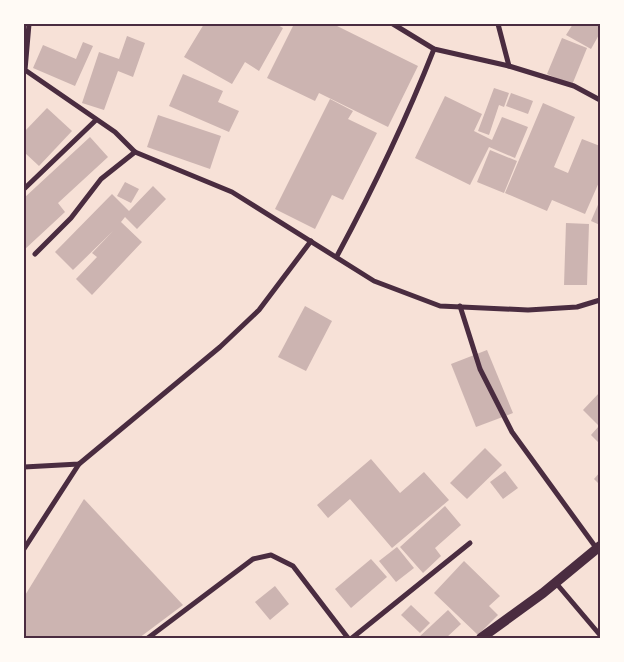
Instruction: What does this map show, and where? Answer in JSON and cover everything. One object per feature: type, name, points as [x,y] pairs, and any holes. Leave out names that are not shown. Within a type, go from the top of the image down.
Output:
[{"type":"main road","points":[[481,638],[556,583],[599,548]]},
{"type":"street","points":[[29,24],[25,70],[115,132],[135,152],[232,192],[337,256],[374,281],[440,306],[528,310],[577,307],[600,300]]},
{"type":"street","points":[[393,24],[434,50],[509,66],[574,86],[600,100]]},
{"type":"street","points":[[498,24],[509,66]]},
{"type":"street","points":[[337,256],[370,194],[421,83],[434,50]]},
{"type":"street","points":[[24,189],[96,120]]},
{"type":"street","points":[[35,254],[71,218],[101,179],[135,152]]},
{"type":"street","points":[[24,549],[79,464],[220,347],[259,310],[311,241]]},
{"type":"street","points":[[460,306],[480,369],[512,432],[599,548]]},
{"type":"street","points":[[24,467],[79,464]]},
{"type":"street","points":[[352,638],[470,543]]},
{"type":"street","points":[[148,638],[254,559],[271,555],[293,566],[348,638]]},
{"type":"street","points":[[556,583],[600,635]]},
{"type":"building","points":[[204,24],[276,24],[283,28],[259,71],[245,62],[232,84],[184,57]]},
{"type":"building","points":[[294,24],[333,24],[418,66],[388,127],[319,93],[315,101],[267,78]]},
{"type":"building","points":[[573,24],[600,24],[600,33],[591,49],[566,35]]},
{"type":"building","points":[[127,36],[145,43],[133,77],[118,71],[104,110],[82,103],[99,52],[119,59]]},
{"type":"building","points":[[562,38],[587,48],[572,85],[547,74]]},
{"type":"building","points":[[83,42],[93,46],[75,86],[33,68],[43,45],[76,59]]},
{"type":"building","points":[[183,74],[223,91],[218,102],[239,111],[229,132],[169,106]]},
{"type":"building","points":[[494,88],[509,93],[504,107],[499,105],[489,135],[478,131]]},
{"type":"building","points":[[511,93],[533,101],[528,114],[506,106]]},
{"type":"building","points":[[445,96],[482,114],[474,131],[492,140],[502,117],[528,127],[515,158],[489,147],[470,185],[415,158]]},
{"type":"building","points":[[330,99],[353,111],[348,119],[377,133],[343,200],[332,195],[315,229],[275,209]]},
{"type":"building","points":[[543,103],[575,117],[554,167],[568,173],[582,139],[600,146],[600,180],[585,214],[552,200],[547,211],[505,193]]},
{"type":"building","points":[[47,108],[72,131],[39,166],[24,152],[24,132]]},
{"type":"building","points":[[158,115],[221,136],[210,169],[147,147]]},
{"type":"building","points":[[90,137],[108,157],[58,203],[65,212],[24,250],[24,198]]},
{"type":"building","points":[[490,150],[517,161],[504,193],[477,182]]},
{"type":"building","points":[[125,182],[139,189],[131,203],[117,196]]},
{"type":"building","points":[[153,186],[166,199],[137,229],[125,217],[121,222],[142,242],[92,295],[76,279],[97,257],[92,253],[113,231],[73,270],[55,252],[112,194],[129,211]]},
{"type":"building","points":[[600,200],[600,225],[591,221]]},
{"type":"building","points":[[566,223],[589,224],[587,285],[564,285]]},
{"type":"building","points":[[305,306],[332,321],[306,371],[278,357]]},
{"type":"building","points":[[487,350],[513,413],[476,427],[451,364]]},
{"type":"building","points":[[600,392],[600,444],[591,435],[599,426],[583,410]]},
{"type":"building","points":[[485,448],[502,465],[467,499],[450,483]]},
{"type":"building","points":[[371,459],[400,493],[424,472],[449,500],[392,548],[350,499],[328,518],[317,505]]},
{"type":"building","points":[[505,471],[518,488],[503,499],[490,482]]},
{"type":"building","points":[[600,472],[600,485],[594,479]]},
{"type":"building","points":[[84,499],[183,605],[139,638],[24,638],[24,597]]},
{"type":"building","points":[[445,506],[461,525],[435,548],[441,556],[423,573],[400,547]]},
{"type":"building","points":[[397,547],[414,568],[396,582],[379,561]]},
{"type":"building","points":[[371,559],[387,577],[351,608],[335,589]]},
{"type":"building","points":[[464,561],[500,596],[489,606],[498,615],[478,635],[434,593]]},
{"type":"building","points":[[275,586],[289,604],[270,620],[255,602]]},
{"type":"building","points":[[411,605],[430,623],[420,633],[401,615]]},
{"type":"building","points":[[448,610],[461,624],[446,638],[418,638]]}]
